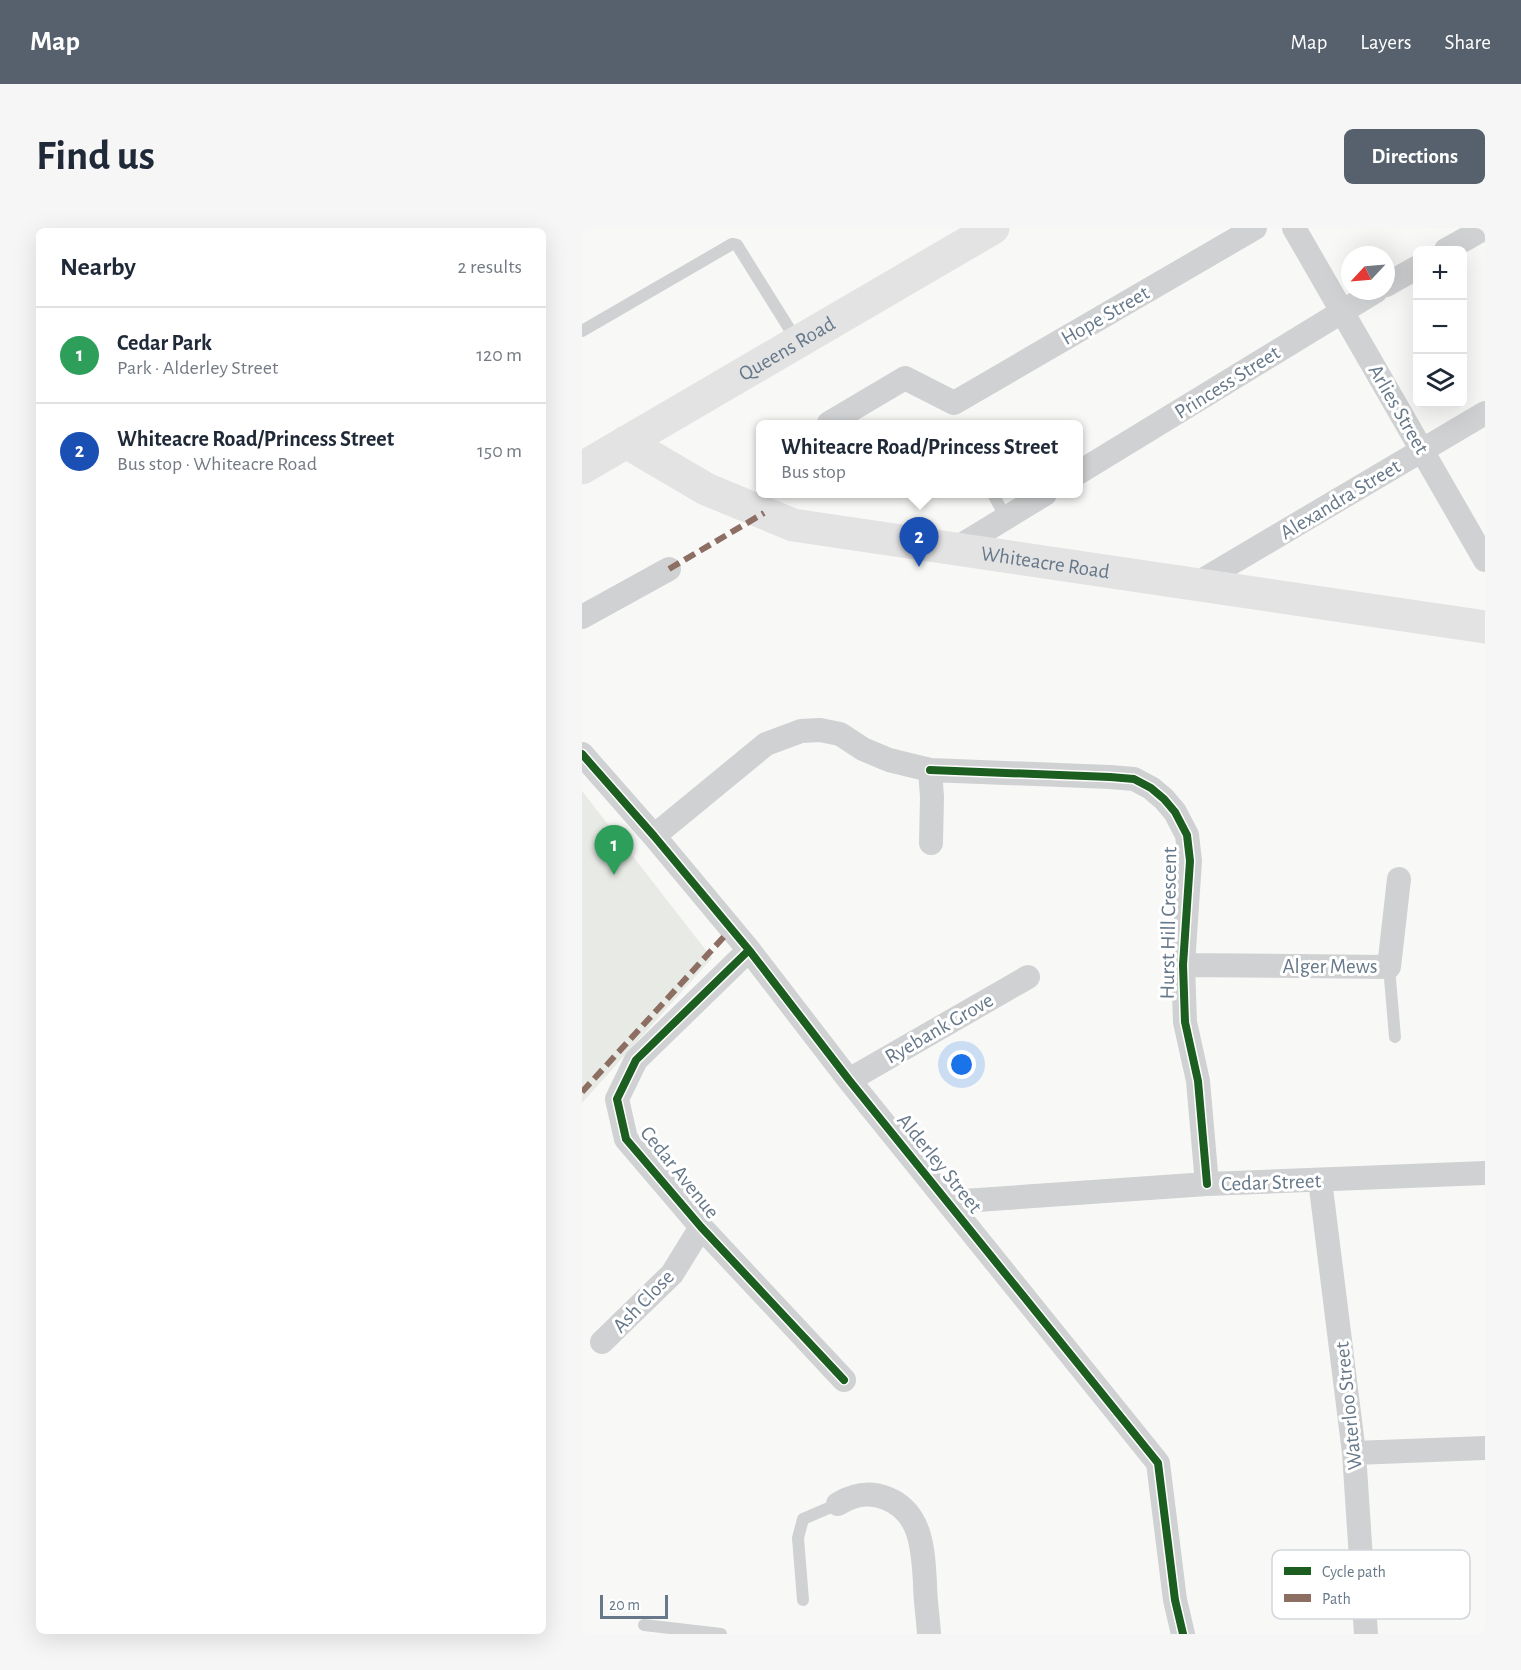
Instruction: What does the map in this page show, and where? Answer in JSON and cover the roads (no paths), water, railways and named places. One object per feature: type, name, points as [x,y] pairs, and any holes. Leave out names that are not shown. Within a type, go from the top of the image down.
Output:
[{"type":"main road","name":"Queens Road","points":[[582,468],[798,342],[978,232]]},
{"type":"main road","name":"Whiteacre Road","points":[[626,442],[705,489],[793,525],[1485,627]]},
{"type":"street","name":"Hope Street","points":[[834,420],[905,378],[954,403],[1255,228]]},
{"type":"street","name":"Arlies Street","points":[[1294,228],[1484,556]]},
{"type":"street","points":[[1453,246],[1485,228]]},
{"type":"street","points":[[1395,280],[1413,270]]},
{"type":"street","name":"Princess Street","points":[[1083,470],[1361,300]]},
{"type":"street","name":"Alexandra Street","points":[[1196,584],[1485,413]]},
{"type":"street","points":[[956,549],[1038,498]]},
{"type":"street","points":[[582,617],[669,568]]},
{"type":"street","name":"Hurst Hill Crescent","points":[[654,836],[766,744],[801,731],[820,730],[840,734],[863,749],[889,760],[930,770],[1110,777],[1134,779],[1151,788],[1175,812],[1187,836],[1190,861],[1184,965],[1185,1022],[1198,1081],[1207,1184]]},
{"type":"street","name":"Alderley Street","points":[[582,754],[749,950],[849,1080],[1158,1463],[1175,1599],[1183,1634]]},
{"type":"street","points":[[930,770],[932,797],[930,843]]},
{"type":"street","name":"Alger Mews","points":[[1184,965],[1389,967],[1399,879]]},
{"type":"street","name":"Cedar Avenue","points":[[749,950],[636,1060],[617,1099],[626,1139],[701,1227],[844,1380]]},
{"type":"street","name":"Ryebank Grove","points":[[849,1080],[1028,977]]},
{"type":"street","name":"Cedar Street","points":[[949,1202],[1207,1184],[1485,1173]]},
{"type":"street","name":"Waterloo Street","points":[[1320,1180],[1354,1453],[1360,1550]]},
{"type":"street","name":"Ash Close","points":[[602,1342],[672,1274],[701,1227]]},
{"type":"street","points":[[1354,1453],[1485,1448]]},
{"type":"street","points":[[838,1504],[851,1496],[877,1494],[900,1506],[911,1518],[919,1533],[924,1552],[929,1634]]},
{"type":"street","name":"Waterloo Street","points":[[1365,1619],[1366,1634]]},
{"type":"lane","points":[[582,331],[732,244],[737,245],[798,342]]},
{"type":"lane","points":[[995,498],[1006,518]]},
{"type":"lane","points":[[1389,967],[1395,1037]]},
{"type":"lane","points":[[803,1600],[798,1538],[803,1519],[838,1504]]},
{"type":"lane","points":[[644,1625],[721,1634]]},
{"type":"place","name":"Whiteacre Road/Princess Street","points":[[919,567]]},
{"type":"place","name":"Cedar Park","points":[[614,875]]}]
